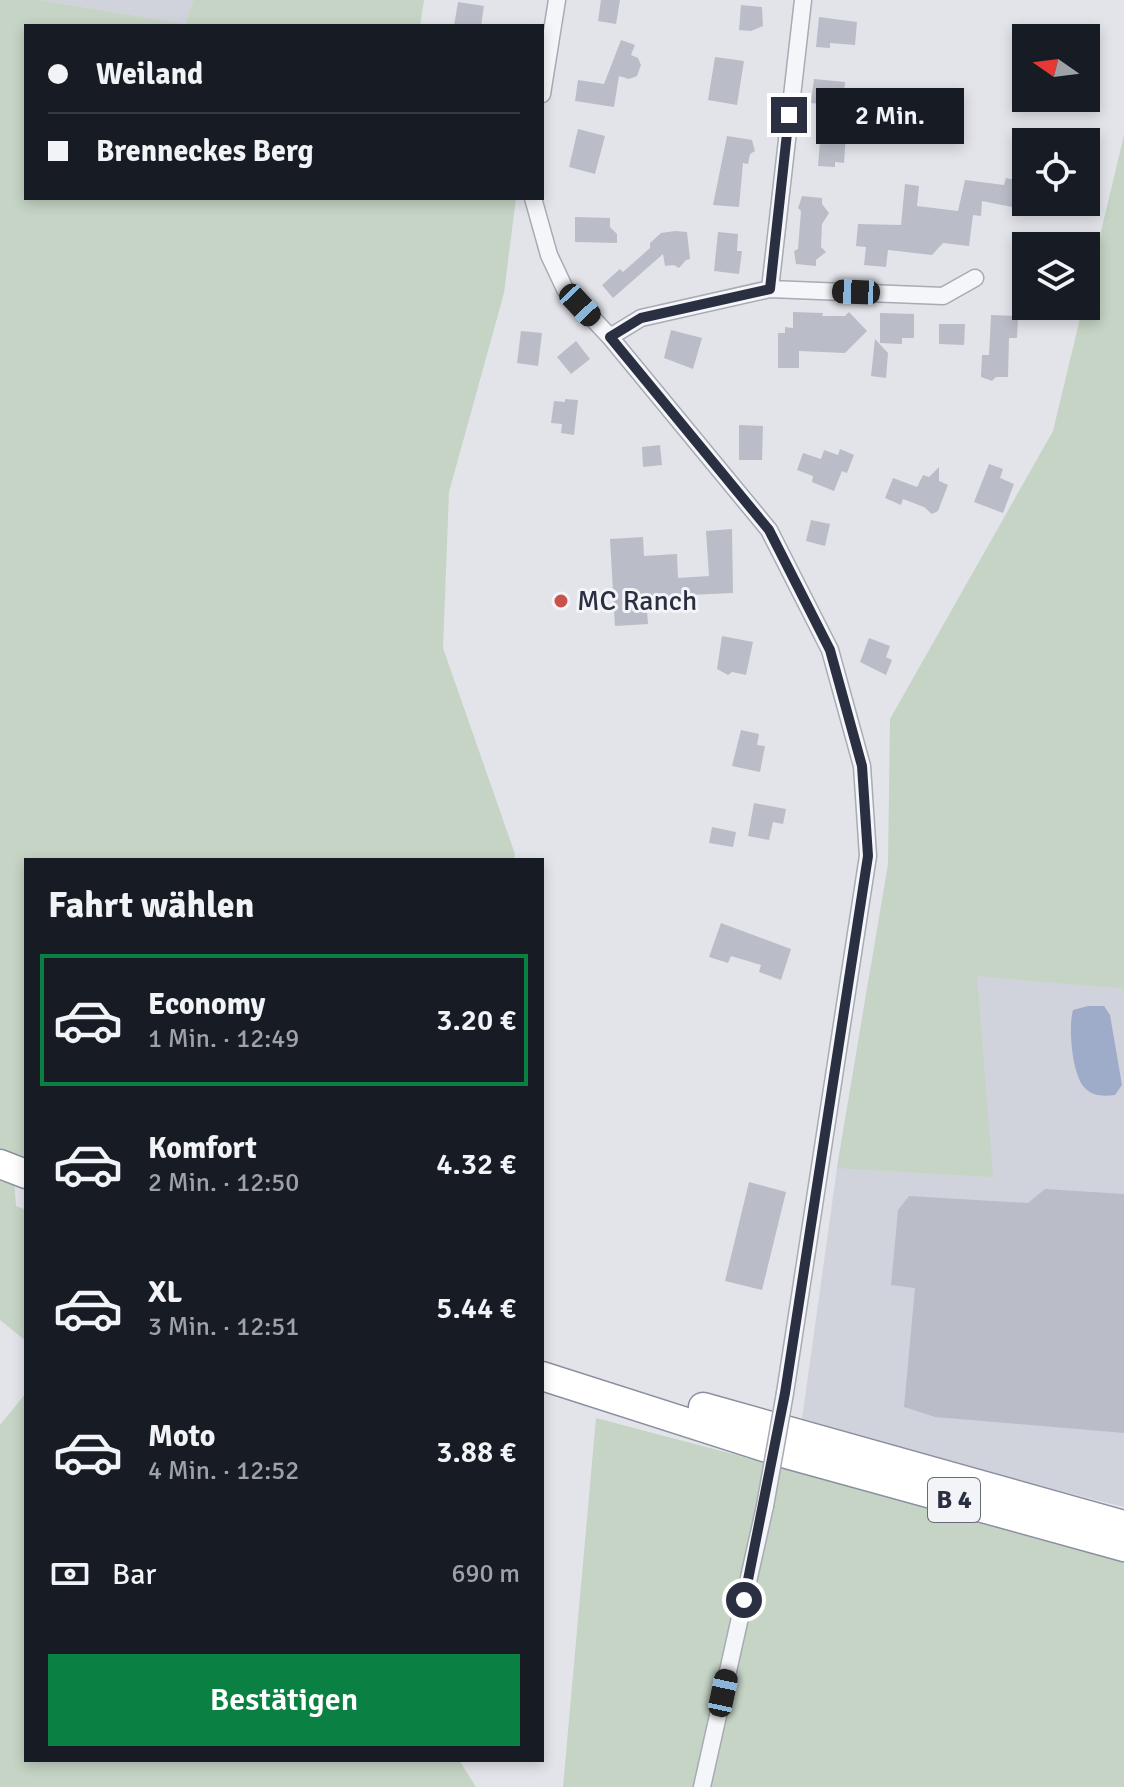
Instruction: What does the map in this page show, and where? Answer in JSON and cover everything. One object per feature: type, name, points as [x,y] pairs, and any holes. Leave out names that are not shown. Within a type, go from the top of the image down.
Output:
[{"type":"highway","points":[[0,1164],[24,1173]]},
{"type":"highway","points":[[0,1183],[24,1191]]},
{"type":"highway","name":"B 4","points":[[544,1356],[787,1433],[1124,1525]]},
{"type":"highway","name":"B 4","points":[[544,1377],[783,1453],[1124,1547]]},
{"type":"street","points":[[544,81],[557,0]]},
{"type":"street","points":[[770,289],[803,0]]},
{"type":"street","points":[[534,200],[549,255],[565,289],[610,337],[769,530],[830,650],[862,766],[868,856],[785,1393],[765,1506],[702,1787]]},
{"type":"street","points":[[610,337],[641,318],[770,289],[943,296],[975,278]]},
{"type":"shaded area","points":[[41,0],[193,0],[185,24]]},
{"type":"shaded area","points":[[871,965],[1124,989],[1124,1507],[801,1426],[837,1168]]},
{"type":"green space","points":[[0,0],[41,0],[185,24],[24,24],[24,200],[516,200],[504,293],[449,492],[443,648],[515,854],[514,858],[24,858],[24,1156],[12,1152],[16,1206],[24,1209],[24,1339],[0,1320]]},
{"type":"green space","points":[[193,0],[424,0],[420,24],[185,24]]},
{"type":"green space","points":[[1124,135],[1124,989],[977,976],[993,1177],[837,1168],[888,864],[890,719],[1053,431],[1080,320],[1100,320],[1100,235]]},
{"type":"green space","points":[[24,1395],[24,1762],[460,1762],[476,1787],[0,1787],[0,1425]]},
{"type":"green space","points":[[596,1418],[1124,1557],[1124,1787],[563,1787]]},
{"type":"water","points":[[1104,1006],[1110,1015],[1122,1085],[1115,1095],[1092,1093],[1081,1083],[1077,1074],[1071,1040],[1073,1010]]},
{"type":"building","points":[[601,0],[620,0],[616,24],[598,21]]},
{"type":"building","points":[[458,2],[484,6],[481,24],[454,24]]},
{"type":"building","points":[[741,5],[762,7],[763,26],[751,31],[739,30]]},
{"type":"building","points":[[819,17],[857,22],[855,45],[830,43],[830,48],[816,47]]},
{"type":"building","points":[[621,40],[635,45],[631,55],[638,58],[641,65],[637,76],[629,79],[619,76],[614,107],[575,101],[578,80],[604,84]]},
{"type":"building","points":[[715,57],[744,61],[737,105],[708,100]]},
{"type":"building","points":[[814,79],[845,82],[843,106],[829,104],[825,108],[811,103]]},
{"type":"building","points":[[578,129],[605,136],[595,174],[569,167]]},
{"type":"building","points":[[821,129],[846,135],[844,163],[835,162],[835,167],[818,166]]},
{"type":"building","points":[[727,136],[752,140],[755,151],[750,154],[748,164],[743,163],[739,207],[713,205]]},
{"type":"building","points":[[1006,178],[1012,179],[1012,207],[982,201],[981,216],[973,215],[969,246],[943,243],[932,255],[888,250],[886,267],[864,265],[866,247],[856,246],[858,224],[901,225],[905,184],[919,186],[917,206],[958,211],[965,180],[1004,185]]},
{"type":"building","points":[[802,196],[822,198],[822,204],[829,213],[822,224],[821,247],[826,252],[816,260],[816,266],[796,264],[794,251],[798,249],[801,211],[798,208]]},
{"type":"building","points":[[575,217],[610,218],[610,227],[617,234],[617,243],[575,242]]},
{"type":"building","points":[[687,232],[690,259],[679,268],[665,266],[663,254],[613,298],[602,285],[620,269],[623,272],[650,248],[650,243],[661,233]]},
{"type":"building","points":[[718,232],[738,234],[737,251],[742,251],[739,274],[714,271]]},
{"type":"building","points":[[793,312],[845,316],[849,312],[867,331],[845,353],[799,351],[799,368],[778,368],[778,333],[785,333],[785,327],[793,328]]},
{"type":"building","points":[[880,313],[914,314],[914,338],[902,338],[902,344],[880,343]]},
{"type":"building","points":[[991,315],[1012,316],[1012,320],[1018,320],[1017,338],[1009,338],[1008,377],[996,377],[992,381],[981,377],[982,355],[989,355]]},
{"type":"building","points":[[939,324],[965,324],[964,345],[939,344]]},
{"type":"building","points":[[671,330],[702,338],[693,369],[664,358]]},
{"type":"building","points":[[521,331],[542,333],[538,366],[517,363]]},
{"type":"building","points":[[875,339],[888,353],[886,378],[871,376]]},
{"type":"building","points":[[576,341],[590,359],[571,374],[557,357]]},
{"type":"building","points":[[565,399],[578,400],[574,435],[561,433],[562,424],[551,423],[554,401],[565,402]]},
{"type":"building","points":[[739,425],[763,426],[762,460],[739,460]]},
{"type":"building","points":[[660,445],[662,465],[643,467],[642,447]]},
{"type":"building","points":[[840,449],[854,455],[847,473],[842,471],[834,491],[812,482],[813,476],[797,470],[803,453],[821,459],[824,450],[838,455]]},
{"type":"building","points":[[989,464],[1003,469],[1000,478],[1014,484],[1003,513],[974,502]]},
{"type":"building","points":[[939,467],[939,481],[948,485],[938,511],[932,514],[924,507],[903,499],[901,505],[885,498],[893,478],[917,487],[923,475],[929,477]]},
{"type":"building","points":[[811,520],[830,524],[825,546],[806,541]]},
{"type":"building","points":[[732,529],[733,593],[646,597],[648,624],[615,626],[610,539],[643,537],[644,556],[677,554],[678,578],[709,576],[706,531]]},
{"type":"building","points":[[722,636],[753,642],[746,675],[732,672],[728,675],[717,669]]},
{"type":"building","points":[[869,638],[890,646],[886,657],[892,660],[886,675],[860,662]]},
{"type":"building","points":[[741,730],[759,734],[757,745],[765,746],[760,772],[732,766]]},
{"type":"building","points":[[754,803],[786,809],[783,824],[773,822],[769,840],[748,836]]},
{"type":"building","points":[[712,827],[736,832],[733,847],[709,843]]},
{"type":"building","points":[[721,923],[791,949],[781,980],[759,972],[761,965],[731,956],[728,963],[709,957]]},
{"type":"building","points":[[749,1182],[786,1192],[762,1290],[725,1281]]},
{"type":"building","points":[[1045,1189],[1124,1194],[1124,1433],[935,1417],[904,1407],[915,1288],[891,1285],[898,1210],[909,1196],[1028,1203]]},
{"type":"place","name":"MC Ranch","points":[[561,601]]},
{"type":"route","points":[[744,1600],[785,1393],[868,856],[862,766],[830,650],[769,530],[610,337],[641,318],[770,289],[789,115]]}]
